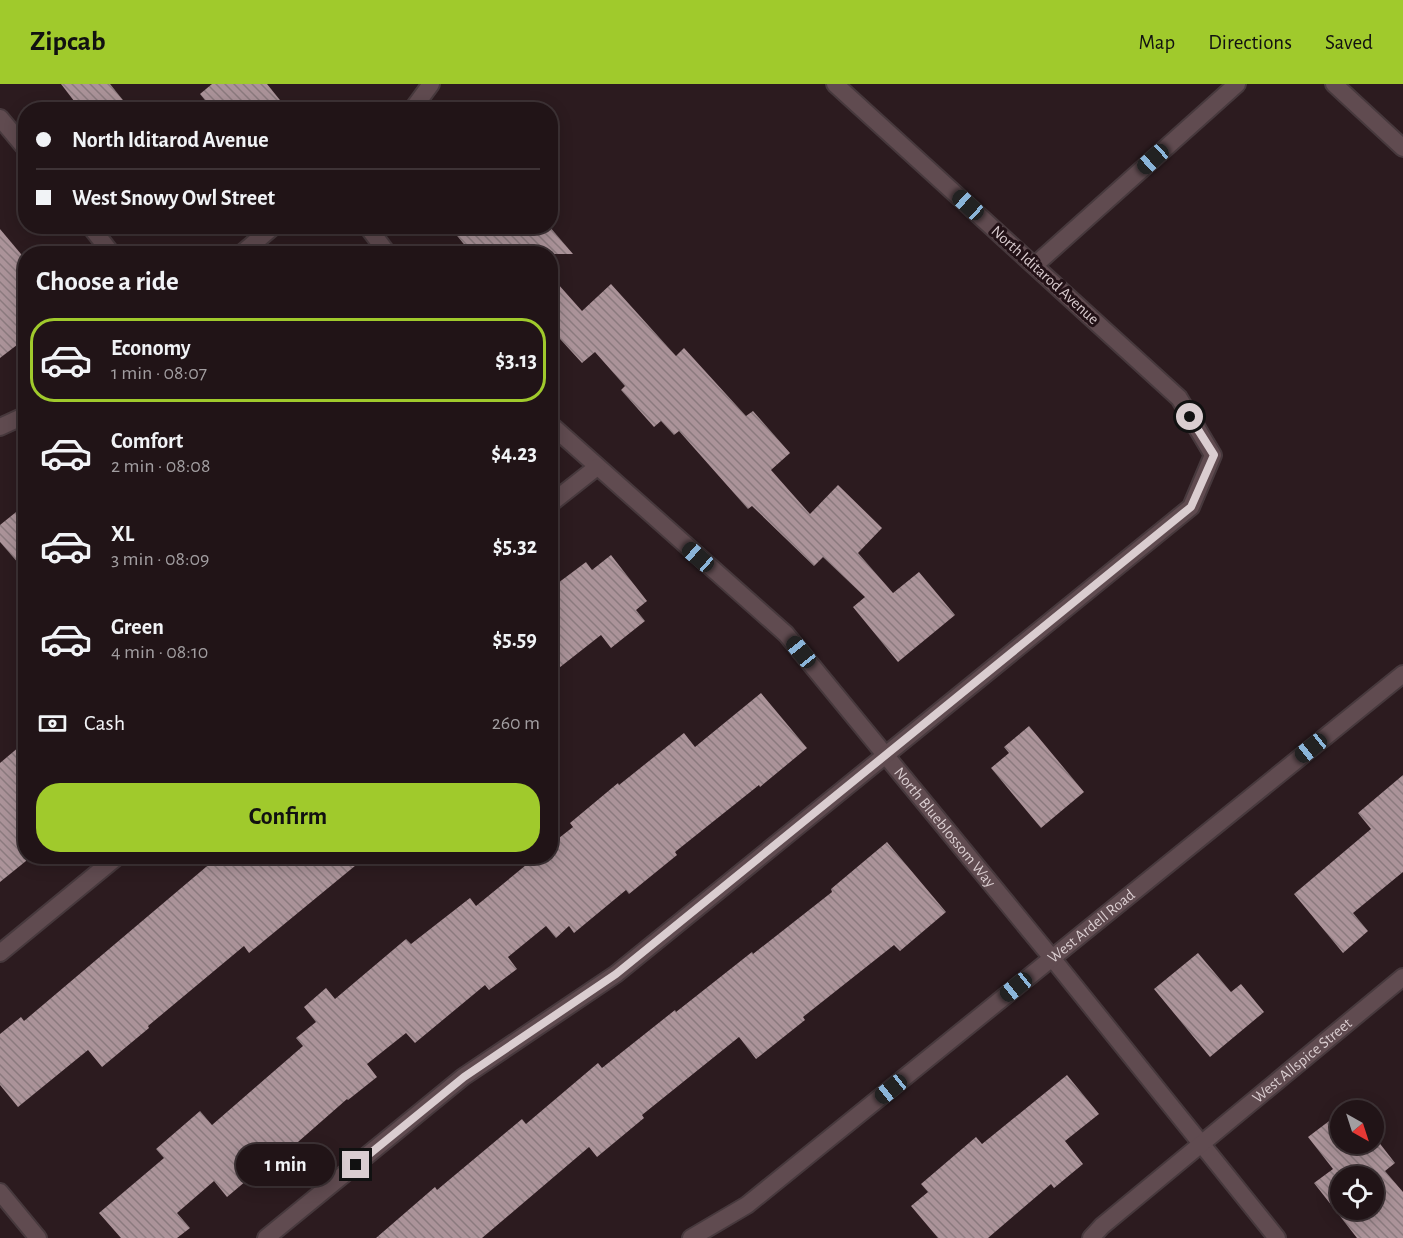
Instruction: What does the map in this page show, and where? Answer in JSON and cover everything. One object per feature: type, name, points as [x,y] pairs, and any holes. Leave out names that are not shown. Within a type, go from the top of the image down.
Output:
[{"type":"street","points":[[418,102],[431,84]]},
{"type":"street","name":"North Iditarod Avenue","points":[[835,84],[1179,398],[1214,455],[1191,507],[884,755]]},
{"type":"street","points":[[1035,265],[1237,84]]},
{"type":"street","points":[[1334,84],[1403,148]]},
{"type":"street","points":[[0,118],[18,139]]},
{"type":"street","points":[[96,234],[106,246]]},
{"type":"street","points":[[250,246],[265,234]]},
{"type":"street","points":[[372,234],[382,246]]},
{"type":"street","points":[[0,427],[18,419]]},
{"type":"street","name":"North Blueblossom Way","points":[[558,431],[786,634],[1052,958],[1277,1238]]},
{"type":"street","points":[[558,498],[597,467]]},
{"type":"street","name":"West Ardell Road","points":[[691,1238],[747,1205],[1403,674]]},
{"type":"street","points":[[266,1238],[464,1077],[616,974],[884,755]]},
{"type":"street","points":[[0,953],[108,864]]},
{"type":"street","name":"West Allspice Street","points":[[1091,1238],[1102,1226],[1403,977]]},
{"type":"street","points":[[0,1192],[38,1238]]},
{"type":"building","points":[[61,84],[110,84],[125,102],[75,102]]},
{"type":"building","points":[[212,84],[267,84],[282,102],[206,102],[200,94]]},
{"type":"building","points":[[0,229],[18,250],[18,344],[0,358]]},
{"type":"building","points":[[456,234],[556,234],[573,254],[558,254],[558,246],[465,246]]},
{"type":"building","points":[[558,284],[582,311],[611,284],[676,356],[684,348],[746,416],[753,411],[790,453],[771,470],[810,514],[838,485],[882,528],[858,553],[893,593],[919,572],[955,615],[898,662],[853,607],[865,597],[823,557],[814,566],[752,506],[748,509],[679,431],[674,435],[661,421],[654,427],[621,390],[625,386],[595,352],[582,363],[558,337]]},
{"type":"building","points":[[18,510],[18,563],[0,542],[0,525]]},
{"type":"building","points":[[611,555],[647,601],[636,610],[645,621],[611,648],[601,635],[558,669],[558,583],[586,562],[592,570]]},
{"type":"building","points":[[761,693],[807,748],[675,852],[677,855],[629,894],[626,890],[574,933],[569,926],[556,938],[546,926],[508,957],[517,969],[489,990],[485,985],[415,1043],[406,1033],[367,1064],[377,1077],[347,1099],[282,1156],[279,1153],[227,1197],[214,1181],[177,1213],[190,1228],[177,1238],[121,1238],[99,1213],[164,1158],[156,1149],[200,1111],[212,1125],[303,1046],[296,1038],[316,1022],[304,1007],[326,988],[335,999],[406,939],[411,944],[470,898],[476,906],[527,864],[558,864],[558,839],[573,827],[570,823],[684,733],[695,747]]},
{"type":"building","points":[[1029,726],[1084,792],[1041,828],[991,768],[1009,753],[1004,747]]},
{"type":"building","points":[[18,748],[18,864],[22,864],[0,882],[0,763]]},
{"type":"building","points":[[1403,775],[1403,872],[1353,913],[1368,931],[1343,953],[1294,894],[1371,829],[1358,813]]},
{"type":"building","points":[[887,842],[946,912],[900,951],[894,945],[803,1017],[805,1020],[756,1059],[739,1037],[642,1115],[644,1118],[597,1157],[589,1147],[482,1238],[376,1238],[435,1187],[437,1190],[522,1119],[526,1124],[598,1063],[602,1068],[675,1010],[676,1012],[752,952],[753,954],[832,892],[831,889]]},
{"type":"building","points":[[210,864],[357,864],[249,953],[244,946],[102,1067],[88,1050],[18,1107],[0,1085],[0,1034],[21,1017],[24,1021]]},
{"type":"building","points":[[1198,953],[1231,992],[1241,984],[1264,1012],[1210,1057],[1154,989]]},
{"type":"building","points":[[1067,1075],[1099,1114],[1065,1141],[1083,1164],[1054,1188],[1051,1184],[988,1238],[938,1238],[911,1206],[928,1192],[921,1184],[976,1137],[982,1144]]},
{"type":"building","points":[[1330,1120],[1330,1154],[1384,1154],[1384,1149],[1395,1163],[1385,1171],[1403,1192],[1403,1238],[1357,1238],[1343,1220],[1384,1220],[1384,1166],[1331,1166],[1308,1137]]},
{"type":"building","points":[[1330,1171],[1330,1203],[1314,1183]]},
{"type":"route","points":[[356,1165],[464,1077],[616,974],[1191,507],[1214,455],[1190,417]]}]
